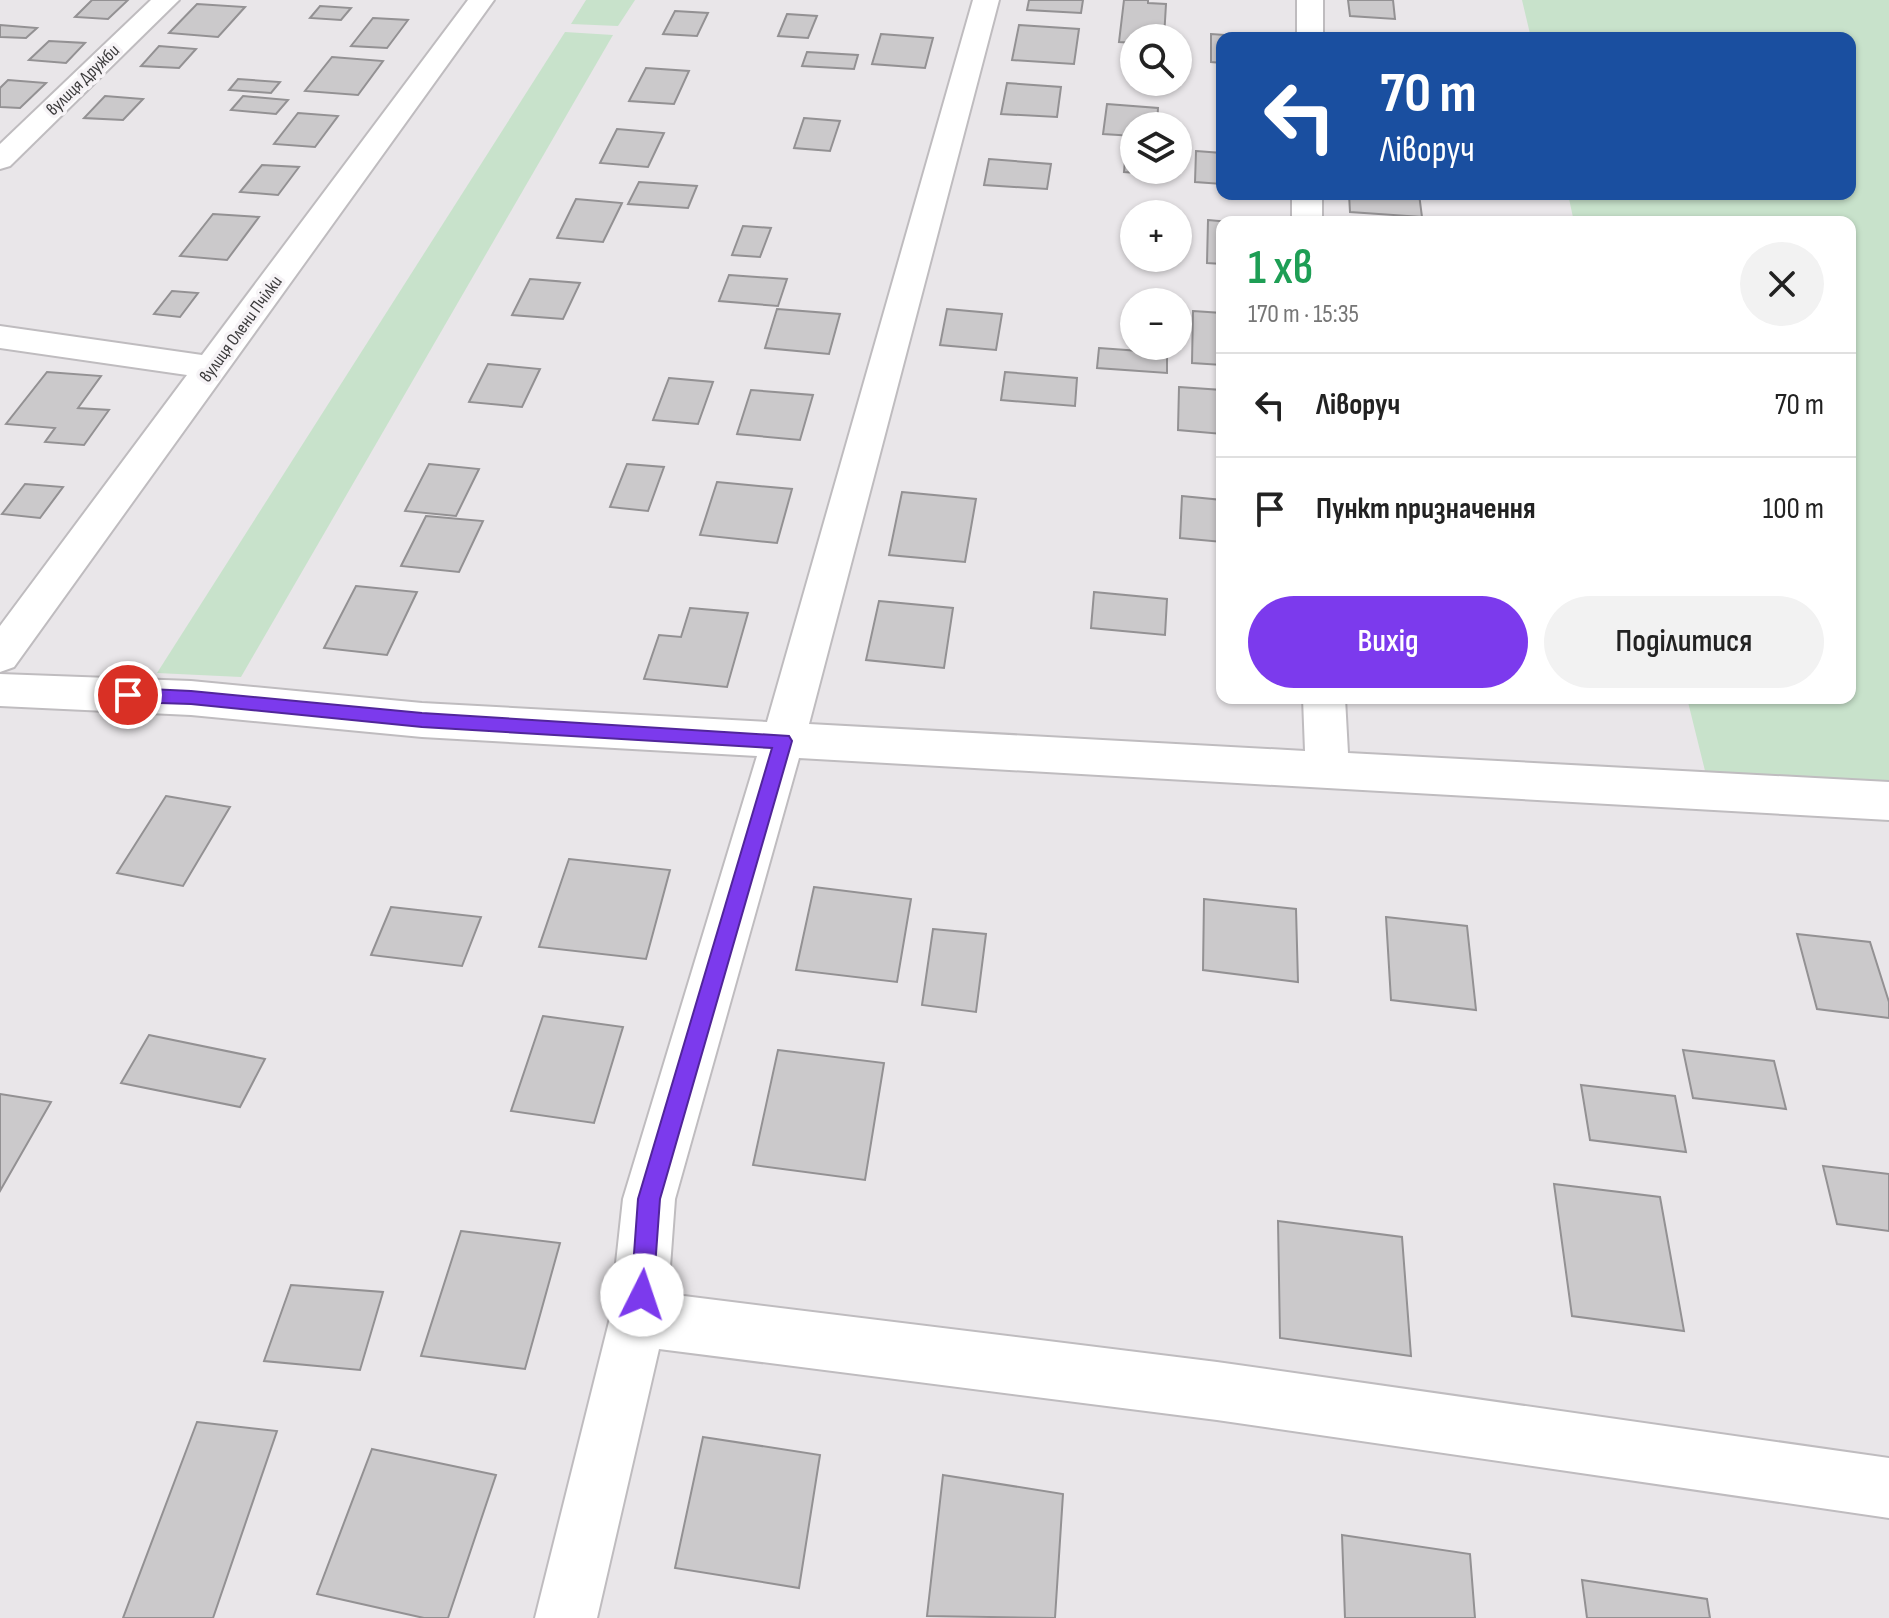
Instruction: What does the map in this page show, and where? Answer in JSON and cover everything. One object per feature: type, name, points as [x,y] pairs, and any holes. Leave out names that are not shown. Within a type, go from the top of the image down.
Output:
[{"type":"street","name":"вулиця Дружби","points":[[0,160],[166,0]]},
{"type":"street","name":"вулиця Олени Пчілки","points":[[0,656],[481,0]]},
{"type":"street","points":[[566,1618],[638,1318],[649,1199],[783,741],[986,0]]},
{"type":"street","points":[[1310,0],[1310,32]]},
{"type":"street","points":[[0,337],[213,368]]},
{"type":"street","points":[[0,690],[191,698],[422,720],[1889,801]]},
{"type":"street","points":[[1324,704],[1327,772]]},
{"type":"street","points":[[638,1318],[1217,1391],[1889,1488]]},
{"type":"green space","points":[[586,0],[635,0],[618,26],[571,24]]},
{"type":"green space","points":[[1522,0],[1889,0],[1889,801],[1710,791],[1688,704],[1856,704],[1856,216],[1573,216],[1569,200],[1856,200],[1856,32],[1530,32]]},
{"type":"green space","points":[[565,32],[613,35],[241,677],[157,673]]},
{"type":"building","points":[[92,0],[128,0],[108,19],[75,17]]},
{"type":"building","points":[[1029,0],[1083,0],[1081,13],[1027,10]]},
{"type":"building","points":[[1124,0],[1166,4],[1165,24],[1121,24]]},
{"type":"building","points":[[1348,0],[1393,0],[1395,19],[1350,16]]},
{"type":"building","points":[[197,4],[245,7],[218,37],[169,33]]},
{"type":"building","points":[[320,6],[351,8],[341,20],[310,18]]},
{"type":"building","points":[[675,11],[708,13],[697,36],[663,34]]},
{"type":"building","points":[[787,14],[817,16],[808,38],[778,36]]},
{"type":"building","points":[[373,18],[408,20],[387,48],[351,46]]},
{"type":"building","points":[[0,25],[37,28],[26,38],[0,37]]},
{"type":"building","points":[[1019,25],[1079,29],[1074,64],[1012,60]]},
{"type":"building","points":[[881,34],[933,38],[925,68],[872,64]]},
{"type":"building","points":[[1211,34],[1216,34],[1216,62],[1211,62]]},
{"type":"building","points":[[49,41],[85,43],[66,63],[29,60]]},
{"type":"building","points":[[159,46],[196,49],[179,68],[141,66]]},
{"type":"building","points":[[807,52],[858,55],[854,69],[802,66]]},
{"type":"building","points":[[332,57],[383,61],[358,95],[305,91]]},
{"type":"building","points":[[646,68],[689,71],[674,104],[629,101]]},
{"type":"building","points":[[238,79],[280,82],[271,93],[229,90]]},
{"type":"building","points":[[8,80],[46,83],[20,108],[0,107],[0,88]]},
{"type":"building","points":[[1007,83],[1061,87],[1057,117],[1001,114]]},
{"type":"building","points":[[105,96],[143,99],[123,120],[84,118]]},
{"type":"building","points":[[243,96],[288,100],[276,114],[231,110]]},
{"type":"building","points":[[1107,104],[1158,108],[1158,112],[1120,112],[1120,135],[1103,134]]},
{"type":"building","points":[[298,113],[338,116],[315,147],[274,144]]},
{"type":"building","points":[[804,118],[840,121],[830,151],[794,148]]},
{"type":"building","points":[[617,129],[664,133],[648,167],[600,163]]},
{"type":"building","points":[[1196,151],[1216,153],[1216,184],[1195,182]]},
{"type":"building","points":[[989,159],[1051,164],[1047,189],[984,185]]},
{"type":"building","points":[[262,165],[299,167],[278,195],[240,192]]},
{"type":"building","points":[[639,182],[697,186],[688,208],[628,204]]},
{"type":"building","points":[[576,199],[622,203],[603,242],[557,238]]},
{"type":"building","points":[[1349,200],[1420,200],[1422,216],[1408,216],[1350,212]]},
{"type":"building","points":[[213,214],[259,217],[227,260],[180,256]]},
{"type":"building","points":[[1208,220],[1216,221],[1216,264],[1207,263]]},
{"type":"building","points":[[743,226],[771,228],[760,257],[732,255]]},
{"type":"building","points":[[729,275],[787,279],[778,306],[719,301]]},
{"type":"building","points":[[530,279],[580,283],[563,319],[512,315]]},
{"type":"building","points":[[172,291],[198,293],[180,317],[154,314]]},
{"type":"building","points":[[777,309],[840,314],[829,354],[765,348]]},
{"type":"building","points":[[947,309],[1002,314],[996,350],[940,345]]},
{"type":"building","points":[[1193,311],[1216,313],[1216,365],[1192,363]]},
{"type":"building","points":[[1099,348],[1120,350],[1120,360],[1167,360],[1167,373],[1097,368]]},
{"type":"building","points":[[488,364],[540,369],[522,407],[469,402]]},
{"type":"building","points":[[47,372],[101,376],[78,408],[109,410],[84,445],[45,442],[55,428],[6,424]]},
{"type":"building","points":[[1005,372],[1077,378],[1075,406],[1001,400]]},
{"type":"building","points":[[669,378],[713,382],[698,424],[653,420]]},
{"type":"building","points":[[1179,387],[1216,390],[1216,433],[1178,430]]},
{"type":"building","points":[[751,390],[813,395],[800,440],[737,434]]},
{"type":"building","points":[[429,464],[479,469],[456,516],[405,511]]},
{"type":"building","points":[[627,464],[664,467],[648,511],[610,507]]},
{"type":"building","points":[[717,482],[792,489],[777,543],[700,535]]},
{"type":"building","points":[[25,484],[63,487],[40,518],[2,514]]},
{"type":"building","points":[[902,492],[976,499],[965,562],[889,555]]},
{"type":"building","points":[[1182,496],[1216,499],[1216,541],[1180,538]]},
{"type":"building","points":[[426,516],[483,521],[459,572],[401,566]]},
{"type":"building","points":[[356,586],[417,592],[387,655],[324,648]]},
{"type":"building","points":[[1094,592],[1167,599],[1165,635],[1091,628]]},
{"type":"building","points":[[879,601],[953,608],[944,668],[866,660]]},
{"type":"building","points":[[690,608],[748,613],[727,687],[644,679],[659,635],[681,637]]},
{"type":"building","points":[[166,796],[230,807],[183,886],[117,873]]},
{"type":"building","points":[[569,859],[670,870],[646,959],[539,947]]},
{"type":"building","points":[[814,887],[911,899],[897,982],[796,970]]},
{"type":"building","points":[[1204,899],[1296,909],[1298,982],[1203,970]]},
{"type":"building","points":[[391,907],[481,917],[462,966],[371,955]]},
{"type":"building","points":[[1386,917],[1467,926],[1476,1010],[1391,1000]]},
{"type":"building","points":[[933,929],[986,934],[976,1012],[922,1005]]},
{"type":"building","points":[[1797,934],[1870,942],[1889,1002],[1889,1018],[1817,1009]]},
{"type":"building","points":[[543,1016],[623,1027],[594,1123],[511,1111]]},
{"type":"building","points":[[149,1035],[265,1059],[240,1107],[121,1083]]},
{"type":"building","points":[[778,1050],[884,1063],[865,1180],[753,1165]]},
{"type":"building","points":[[1683,1050],[1774,1061],[1786,1109],[1693,1098]]},
{"type":"building","points":[[1581,1085],[1675,1096],[1686,1152],[1590,1140]]},
{"type":"building","points":[[0,1094],[51,1102],[0,1191]]},
{"type":"building","points":[[1823,1166],[1889,1174],[1889,1231],[1837,1224]]},
{"type":"building","points":[[1554,1184],[1660,1197],[1684,1331],[1572,1316]]},
{"type":"building","points":[[1278,1221],[1402,1237],[1411,1356],[1280,1338]]},
{"type":"building","points":[[461,1231],[560,1243],[525,1369],[421,1356]]},
{"type":"building","points":[[291,1285],[383,1292],[360,1370],[264,1361]]},
{"type":"building","points":[[197,1422],[277,1431],[213,1618],[123,1618]]},
{"type":"building","points":[[703,1437],[820,1455],[799,1588],[675,1568]]},
{"type":"building","points":[[372,1449],[496,1475],[448,1618],[424,1618],[317,1594]]},
{"type":"building","points":[[943,1475],[1063,1494],[1055,1618],[927,1616]]},
{"type":"building","points":[[1342,1535],[1470,1554],[1475,1618],[1345,1618]]},
{"type":"building","points":[[1582,1580],[1707,1599],[1710,1618],[1587,1618]]},
{"type":"route","points":[[128,695],[422,720],[783,741],[649,1199],[642,1295]]}]
